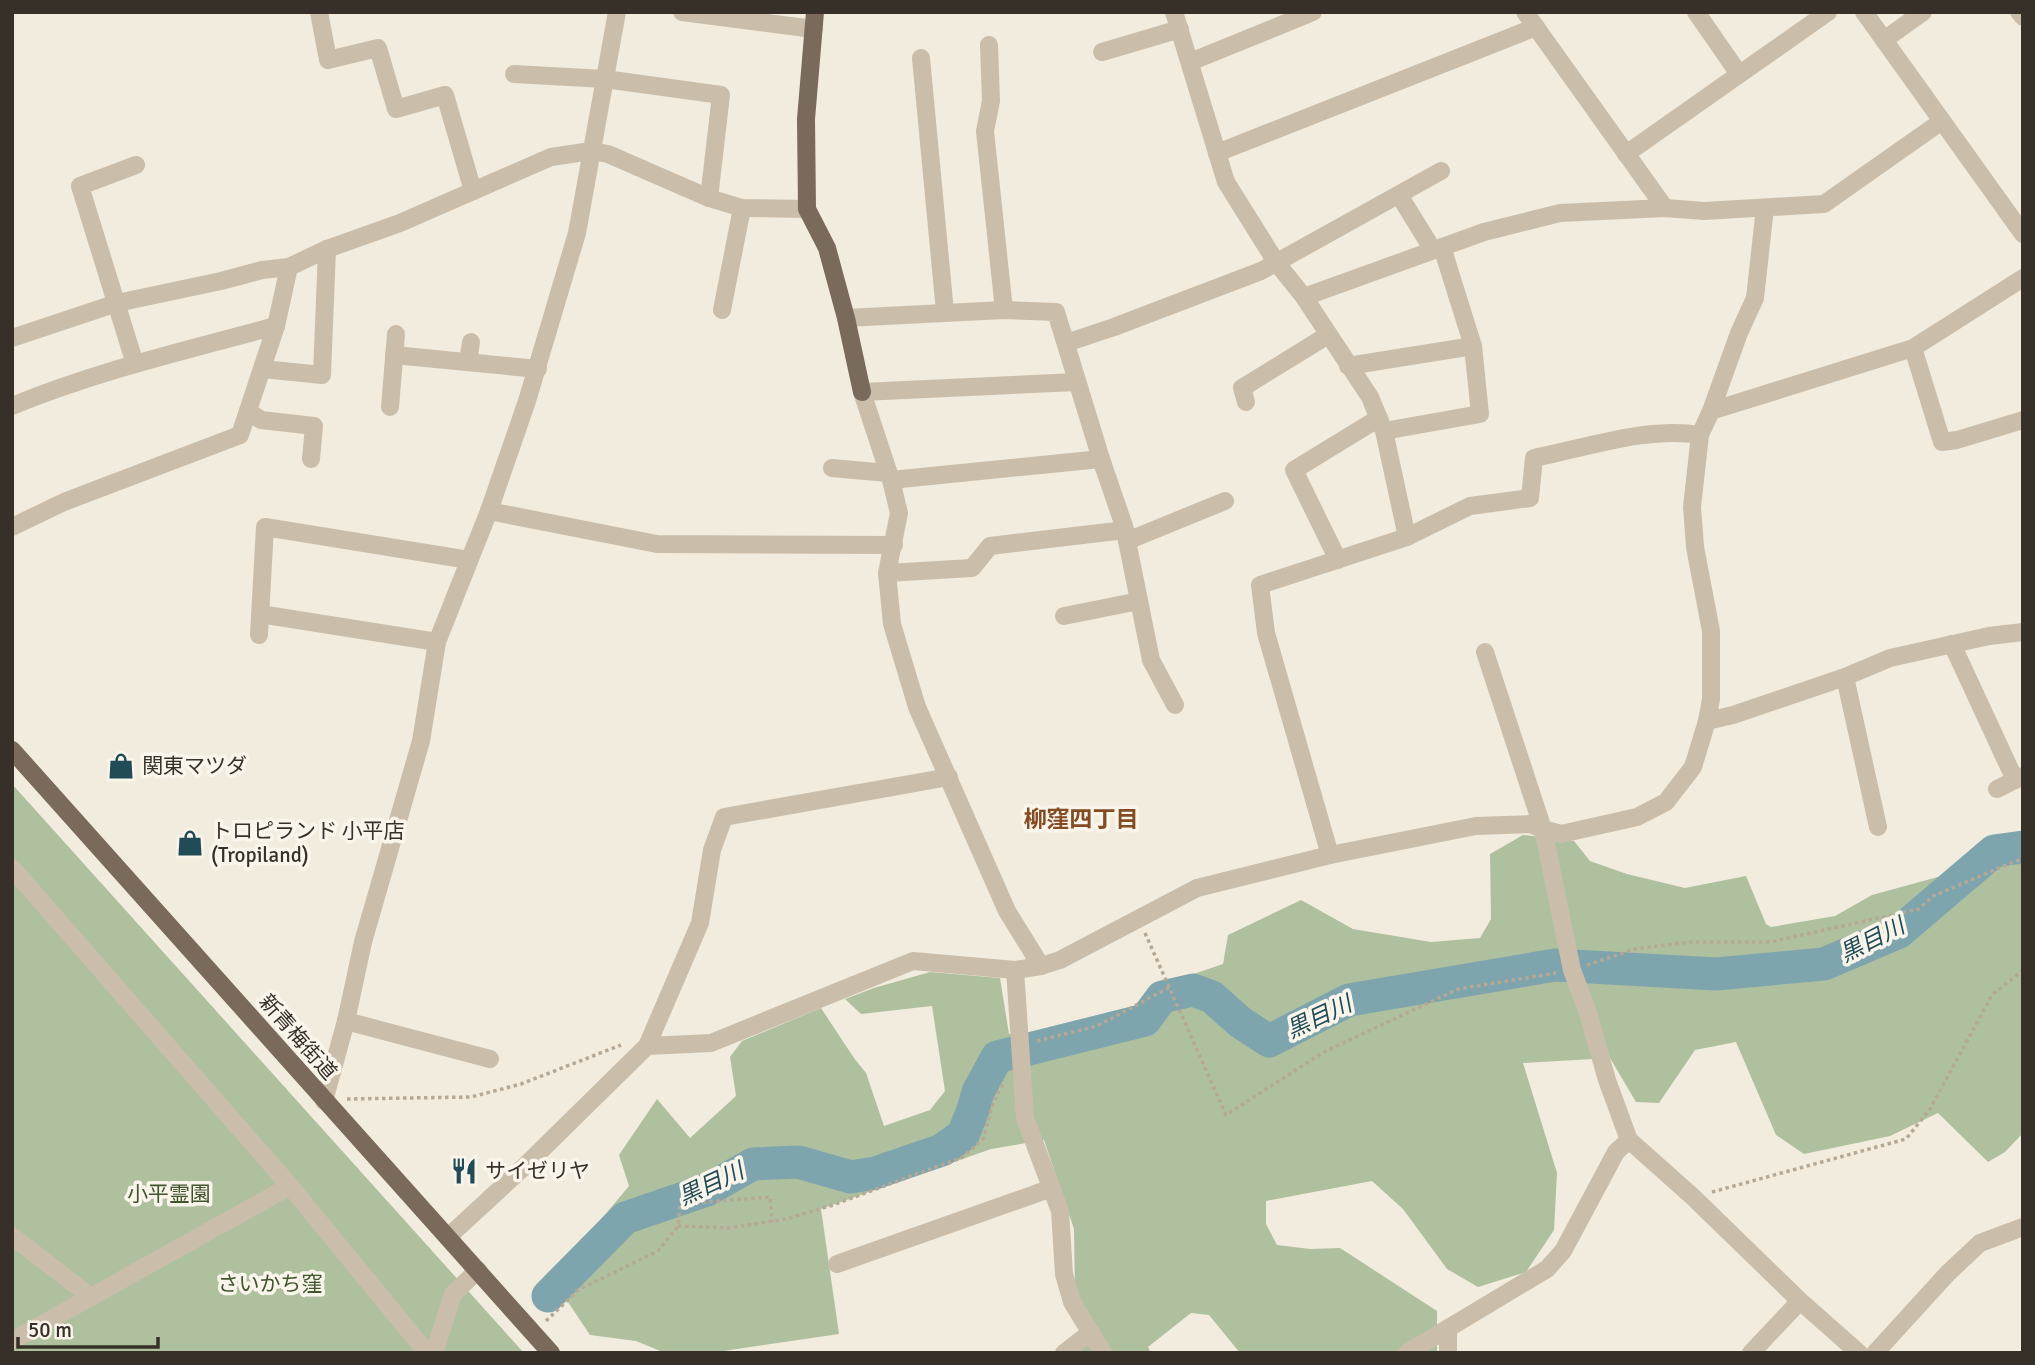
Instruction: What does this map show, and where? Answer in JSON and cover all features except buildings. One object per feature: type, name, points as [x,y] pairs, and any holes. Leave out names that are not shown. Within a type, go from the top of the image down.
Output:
[{"type":"main road","points":[[814,21],[806,119],[807,209],[827,248],[862,392]]},
{"type":"main road","name":"新青梅街道","points":[[12,750],[551,1353]]},
{"type":"street","points":[[319,12],[328,60],[378,48],[396,109],[444,95],[473,191]]},
{"type":"street","points":[[324,1101],[346,1021],[363,942],[421,741],[437,642],[489,511],[538,369],[577,233],[617,12]]},
{"type":"street","points":[[682,12],[814,21]]},
{"type":"street","points":[[1190,62],[1313,12]]},
{"type":"street","points":[[1525,12],[1665,208]]},
{"type":"street","points":[[1696,12],[1739,74]]},
{"type":"street","points":[[1626,154],[1828,12]]},
{"type":"street","points":[[1864,12],[2023,234]]},
{"type":"street","points":[[1884,40],[1923,12]]},
{"type":"street","points":[[2019,12],[2023,17]]},
{"type":"street","points":[[1102,52],[1177,20],[1226,182],[1276,262],[1304,297],[1370,397],[1381,425],[1407,537]]},
{"type":"street","points":[[1217,153],[1536,27]]},
{"type":"street","points":[[989,45],[991,101],[985,131],[1004,310]]},
{"type":"street","points":[[921,58],[945,312]]},
{"type":"street","points":[[514,74],[605,79],[720,94],[709,198]]},
{"type":"street","points":[[1304,297],[1484,232],[1560,214],[1665,208],[1704,211],[1824,204],[1942,121]]},
{"type":"street","points":[[12,338],[117,303],[221,282],[262,270],[289,267],[327,249],[400,223],[551,157],[592,151],[608,154],[709,198],[742,208],[807,209]]},
{"type":"street","points":[[135,364],[80,186],[136,165]]},
{"type":"street","points":[[1066,343],[1261,271],[1441,171]]},
{"type":"street","points":[[1338,560],[1294,470],[1381,425],[1480,414],[1473,346],[1438,248],[1399,195]]},
{"type":"street","points":[[722,310],[742,208]]},
{"type":"street","points":[[648,1046],[711,1043],[913,961],[1015,970],[1041,966],[1060,960],[1198,888],[1330,855],[1476,826],[1530,824],[1561,834],[1637,817],[1667,802],[1693,767],[1711,699],[1711,631],[1695,547],[1692,507],[1700,435],[1755,298],[1765,208]]},
{"type":"street","points":[[263,369],[322,375],[327,249]]},
{"type":"street","points":[[12,527],[64,502],[240,435],[276,326],[289,267]]},
{"type":"street","points":[[1711,411],[1913,348],[2023,278]]},
{"type":"street","points":[[846,318],[1004,310],[1056,312],[1126,536],[1152,660],[1175,705]]},
{"type":"street","points":[[12,406],[57,388],[135,364],[276,326]]},
{"type":"street","points":[[390,407],[396,334]]},
{"type":"street","points":[[1246,402],[1242,388],[1328,335]]},
{"type":"street","points":[[468,362],[471,342]]},
{"type":"street","points":[[1348,366],[1473,346]]},
{"type":"street","points":[[1913,348],[1942,442],[2023,420]]},
{"type":"street","points":[[394,355],[538,369]]},
{"type":"street","points":[[1041,966],[1007,911],[917,707],[891,624],[887,573],[899,513],[862,392],[1077,382]]},
{"type":"street","points":[[248,411],[261,420],[314,426],[311,458]]},
{"type":"street","points":[[1330,855],[1266,633],[1260,586],[1407,537],[1470,506],[1530,498],[1535,458],[1650,434],[1681,432],[1700,435]]},
{"type":"street","points":[[832,468],[890,477],[1101,459]]},
{"type":"street","points":[[887,573],[972,569],[990,546],[1126,536],[1225,501]]},
{"type":"street","points":[[489,511],[657,544],[894,545]]},
{"type":"street","points":[[259,635],[265,527],[469,560]]},
{"type":"street","points":[[1064,616],[1139,601]]},
{"type":"street","points":[[260,614],[437,642]]},
{"type":"street","points":[[1707,721],[1733,715],[1845,677],[1890,658],[1989,636],[2023,632]]},
{"type":"street","points":[[1952,644],[2019,778],[1997,789]]},
{"type":"street","points":[[1485,652],[1543,829],[1571,966],[1629,1140],[1859,1353]]},
{"type":"street","points":[[1845,677],[1878,827]]},
{"type":"street","points":[[448,1237],[648,1046],[700,923],[712,849],[724,817],[949,777]]},
{"type":"street","points":[[12,869],[290,1186],[427,1353]]},
{"type":"street","points":[[1015,970],[1026,1118],[1060,1211],[1064,1274],[1072,1301],[1103,1353]]},
{"type":"street","points":[[346,1021],[490,1059]]},
{"type":"street","points":[[1407,1353],[1547,1269],[1563,1251],[1616,1152],[1629,1140]]},
{"type":"street","points":[[12,1341],[290,1186]]},
{"type":"street","points":[[837,1264],[1052,1188]]},
{"type":"street","points":[[1875,1353],[1980,1242],[2023,1227]]},
{"type":"street","points":[[12,1236],[91,1297]]},
{"type":"street","points":[[435,1353],[453,1293],[478,1270]]},
{"type":"street","points":[[1751,1353],[1800,1301]]},
{"type":"street","points":[[1448,1328],[1448,1353]]},
{"type":"street","points":[[1063,1353],[1091,1332]]},
{"type":"path","points":[[1138,919],[1226,1115],[1324,1052],[1458,989],[1533,978],[1634,949],[1689,942],[1770,942],[1919,909],[1933,896],[2023,858]]},
{"type":"path","points":[[1693,1197],[1906,1139],[1930,1109],[1992,995],[2023,970]]},
{"type":"path","points":[[1019,1051],[1097,1026],[1170,987]]},
{"type":"path","points":[[324,1101],[471,1097],[521,1084],[629,1042],[648,1046]]},
{"type":"path","points":[[678,1226],[729,1228],[772,1222],[830,1206],[963,1157],[983,1139],[993,1103],[1005,1079]]},
{"type":"path","points":[[534,1333],[578,1290],[659,1251],[678,1226],[680,1204],[770,1197],[772,1222]]},
{"type":"green space","name":"小平霊園","points":[[12,784],[524,1353],[12,1353]]},
{"type":"green space","points":[[1523,835],[1574,841],[1590,861],[1627,874],[1685,888],[1746,876],[1766,924],[1771,927],[1835,916],[1872,895],[2000,860],[2023,840],[2023,1133],[2005,1152],[1988,1162],[1938,1113],[1890,1136],[1804,1154],[1776,1135],[1736,1042],[1695,1050],[1659,1103],[1636,1102],[1610,1058],[1523,1063],[1557,1173],[1554,1230],[1526,1272],[1478,1287],[1447,1269],[1403,1209],[1372,1181],[1266,1201],[1266,1224],[1277,1245],[1310,1249],[1340,1248],[1437,1311],[1437,1353],[1240,1353],[1209,1315],[1191,1313],[1148,1347],[1151,1353],[1072,1353],[1100,1332],[1075,1291],[1074,1229],[1044,1140],[991,1149],[821,1209],[839,1334],[710,1353],[665,1353],[636,1341],[590,1335],[552,1278],[629,1186],[619,1155],[657,1099],[690,1138],[736,1096],[730,1057],[742,1041],[821,1008],[866,1073],[884,1126],[930,1110],[945,1091],[932,1006],[861,1014],[845,999],[930,972],[1000,978],[1009,1034],[1028,1035],[1137,1013],[1173,981],[1223,964],[1228,935],[1301,900],[1353,929],[1431,942],[1480,938],[1491,919],[1490,854]]},
{"type":"waterway","name":"黒目川","points":[[548,1296],[625,1218],[707,1190],[753,1164],[798,1162],[851,1177],[875,1173],[942,1150],[963,1135],[978,1092],[997,1057],[1145,1020],[1162,997],[1193,990],[1212,997],[1240,1022],[1269,1041],[1349,1000],[1555,965],[1716,974],[1824,964],[1899,932],[1994,851],[2023,847]]},
{"type":"place","name":"関東マツダ","points":[[121,766]]},
{"type":"place","name":"トロピランド 小平店 (Tropiland)","points":[[190,843]]},
{"type":"place","name":"サイゼリヤ","points":[[464,1171]]},
{"type":"district","name":"柳窪四丁目","points":[[1081,819]]},
{"type":"park label","name":"さいかち窪","points":[[270,1284]]}]
